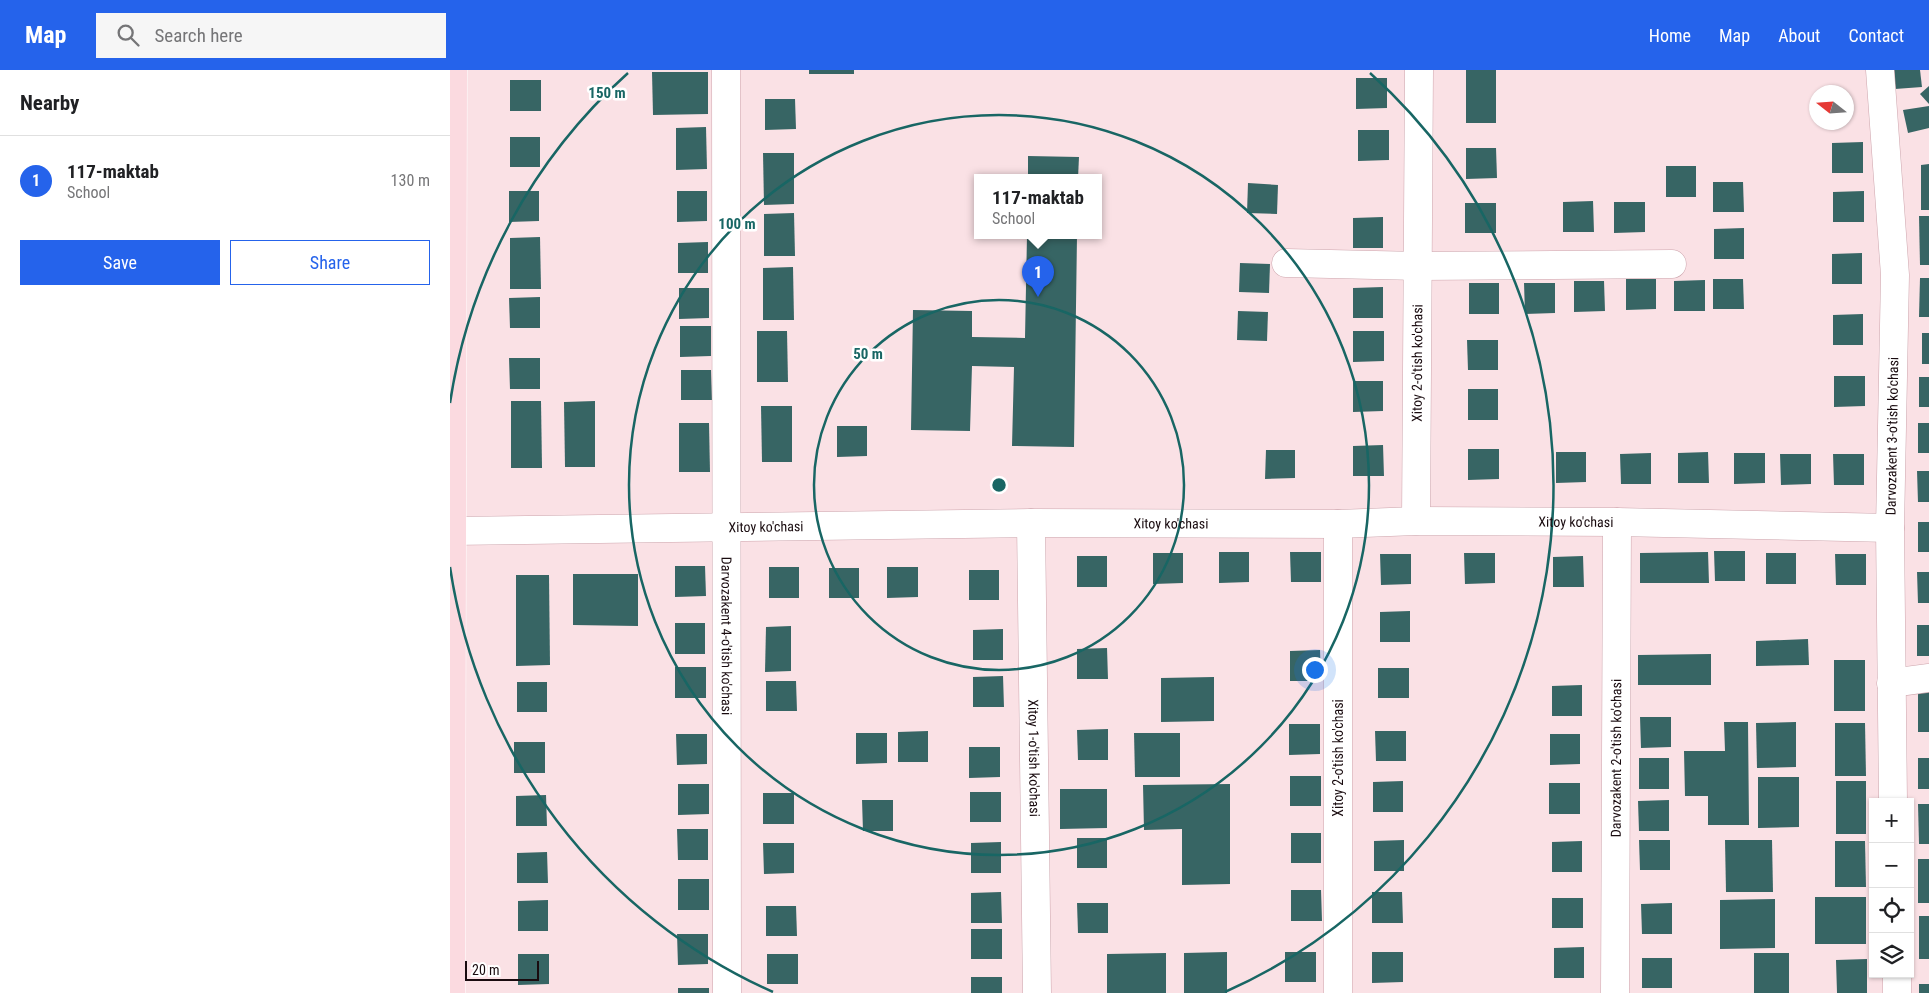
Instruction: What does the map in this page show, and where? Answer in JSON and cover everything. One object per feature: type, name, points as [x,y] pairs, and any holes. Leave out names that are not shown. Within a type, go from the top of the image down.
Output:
[{"type":"main road","points":[[450,993],[453,70]]},
{"type":"street","name":"Darvozakent 4-o'tish ko'chasi","points":[[726,70],[728,527],[727,993]]},
{"type":"street","name":"Xitoy 2-o'tish ko'chasi","points":[[1416,521],[1419,70]]},
{"type":"street","name":"Darvozakent 3-o'tish ko'chasi","points":[[1880,70],[1895,275],[1890,528],[1893,798]]},
{"type":"street","points":[[1286,263],[1419,266],[1672,264]]},
{"type":"street","name":"Xitoy ko'chasi","points":[[451,531],[1031,523],[1338,524],[1416,521],[1617,522],[1890,528]]},
{"type":"street","name":"Darvozakent 2-o'tish ko'chasi","points":[[1615,993],[1617,522]]},
{"type":"street","name":"Xitoy 1-o'tish ko'chasi","points":[[1031,523],[1037,993]]},
{"type":"street","name":"Xitoy 2-o'tish ko'chasi","points":[[1338,524],[1338,993]]},
{"type":"street","points":[[1891,683],[1929,678]]},
{"type":"street","points":[[1897,978],[1897,993]]},
{"type":"building","points":[[809,70],[854,70],[854,74],[809,74]]},
{"type":"building","points":[[1466,70],[1496,70],[1496,123],[1466,123]]},
{"type":"building","points":[[1893,70],[1920,70],[1922,87],[1895,89]]},
{"type":"building","points":[[652,72],[708,72],[708,114],[653,115]]},
{"type":"building","points":[[1356,78],[1387,78],[1387,108],[1356,109]]},
{"type":"building","points":[[510,80],[541,80],[541,111],[510,111]]},
{"type":"building","points":[[1929,86],[1929,104],[1920,94]]},
{"type":"building","points":[[765,99],[795,99],[796,129],[765,130]]},
{"type":"building","points":[[1929,106],[1929,128],[1908,133],[1903,110]]},
{"type":"building","points":[[706,127],[707,169],[676,170],[676,128]]},
{"type":"building","points":[[1358,130],[1389,130],[1389,160],[1358,161]]},
{"type":"building","points":[[510,137],[540,137],[540,167],[510,167]]},
{"type":"building","points":[[1863,142],[1863,173],[1832,173],[1832,143]]},
{"type":"building","points":[[1466,148],[1496,148],[1497,178],[1466,179]]},
{"type":"building","points":[[763,153],[794,153],[794,204],[764,205]]},
{"type":"building","points":[[1028,156],[1079,157],[1078,174],[1028,174]]},
{"type":"building","points":[[1929,164],[1929,210],[1921,210],[1921,165]]},
{"type":"building","points":[[1666,166],[1696,166],[1696,197],[1666,197]]},
{"type":"building","points":[[1713,182],[1743,182],[1744,212],[1713,212]]},
{"type":"building","points":[[1248,183],[1278,185],[1277,214],[1247,213]]},
{"type":"building","points":[[509,191],[539,191],[539,221],[509,222]]},
{"type":"building","points":[[677,191],[707,191],[707,221],[677,222]]},
{"type":"building","points":[[1864,191],[1864,222],[1833,222],[1833,192]]},
{"type":"building","points":[[1593,201],[1594,232],[1563,232],[1563,202]]},
{"type":"building","points":[[1614,202],[1645,202],[1645,232],[1614,233]]},
{"type":"building","points":[[1465,203],[1496,203],[1496,233],[1465,233]]},
{"type":"building","points":[[794,213],[795,256],[764,256],[764,214]]},
{"type":"building","points":[[1919,216],[1929,216],[1929,265],[1920,265]]},
{"type":"building","points":[[1383,217],[1383,248],[1353,248],[1353,218]]},
{"type":"building","points":[[1744,228],[1744,259],[1714,259],[1714,229]]},
{"type":"building","points":[[540,237],[541,289],[510,289],[510,238]]},
{"type":"building","points":[[1027,239],[1077,239],[1074,447],[1012,446],[1014,367],[972,366],[970,431],[911,430],[913,310],[972,311],[972,337],[1025,338]]},
{"type":"building","points":[[708,242],[708,273],[678,273],[678,243]]},
{"type":"building","points":[[1862,253],[1862,284],[1832,284],[1832,254]]},
{"type":"building","points":[[1240,263],[1270,264],[1269,293],[1239,292]]},
{"type":"building","points":[[793,267],[794,320],[763,320],[763,268]]},
{"type":"building","points":[[1920,278],[1929,278],[1929,317],[1919,317]]},
{"type":"building","points":[[1626,279],[1656,279],[1656,309],[1626,310]]},
{"type":"building","points":[[1713,279],[1743,279],[1744,309],[1713,309]]},
{"type":"building","points":[[1705,280],[1705,311],[1674,311],[1674,281]]},
{"type":"building","points":[[1574,281],[1604,281],[1605,311],[1574,312]]},
{"type":"building","points":[[1469,283],[1499,283],[1499,314],[1469,314]]},
{"type":"building","points":[[1524,283],[1555,283],[1555,313],[1525,314]]},
{"type":"building","points":[[1383,287],[1383,318],[1353,318],[1353,288]]},
{"type":"building","points":[[679,288],[709,288],[709,318],[679,319]]},
{"type":"building","points":[[540,297],[540,328],[510,328],[509,298]]},
{"type":"building","points":[[1238,311],[1268,312],[1267,341],[1237,340]]},
{"type":"building","points":[[1863,314],[1863,345],[1833,345],[1833,315]]},
{"type":"building","points":[[680,326],[711,326],[711,356],[680,357]]},
{"type":"building","points":[[757,331],[787,331],[788,382],[757,382]]},
{"type":"building","points":[[1353,331],[1384,331],[1384,361],[1353,362]]},
{"type":"building","points":[[1922,333],[1929,333],[1929,364],[1922,364]]},
{"type":"building","points":[[1467,340],[1498,340],[1498,370],[1468,370]]},
{"type":"building","points":[[509,358],[540,358],[540,389],[510,389]]},
{"type":"building","points":[[681,370],[711,370],[712,400],[681,400]]},
{"type":"building","points":[[1834,376],[1865,376],[1865,406],[1834,407]]},
{"type":"building","points":[[1919,377],[1929,377],[1929,407],[1919,407]]},
{"type":"building","points":[[1353,381],[1383,381],[1383,411],[1353,412]]},
{"type":"building","points":[[1468,389],[1498,389],[1498,420],[1468,420]]},
{"type":"building","points":[[511,401],[541,401],[542,468],[511,468]]},
{"type":"building","points":[[595,401],[595,467],[565,467],[564,402]]},
{"type":"building","points":[[761,406],[792,406],[792,462],[762,462]]},
{"type":"building","points":[[679,423],[709,423],[710,472],[679,472]]},
{"type":"building","points":[[1918,423],[1929,423],[1929,453],[1918,453]]},
{"type":"building","points":[[837,426],[867,426],[867,456],[837,457]]},
{"type":"building","points":[[1383,445],[1384,476],[1353,476],[1353,446]]},
{"type":"building","points":[[1468,449],[1499,449],[1499,479],[1468,480]]},
{"type":"building","points":[[1266,450],[1295,450],[1295,478],[1265,479]]},
{"type":"building","points":[[1556,452],[1586,452],[1586,482],[1556,483]]},
{"type":"building","points":[[1708,452],[1709,483],[1678,483],[1678,453]]},
{"type":"building","points":[[1651,453],[1651,484],[1621,484],[1620,454]]},
{"type":"building","points":[[1734,453],[1765,453],[1765,483],[1734,484]]},
{"type":"building","points":[[1780,454],[1811,454],[1811,484],[1781,485]]},
{"type":"building","points":[[1833,454],[1864,454],[1864,485],[1834,485]]},
{"type":"building","points":[[1917,471],[1929,471],[1929,502],[1918,502]]},
{"type":"building","points":[[1918,522],[1929,522],[1929,552],[1918,552]]},
{"type":"building","points":[[1714,551],[1745,551],[1745,581],[1715,581]]},
{"type":"building","points":[[1219,552],[1249,552],[1249,582],[1219,583]]},
{"type":"building","points":[[1290,552],[1321,552],[1321,582],[1291,582]]},
{"type":"building","points":[[1708,552],[1709,583],[1640,583],[1640,553]]},
{"type":"building","points":[[1153,553],[1183,553],[1183,583],[1153,584]]},
{"type":"building","points":[[1464,553],[1495,553],[1495,583],[1465,584]]},
{"type":"building","points":[[1766,553],[1796,553],[1796,584],[1766,584]]},
{"type":"building","points":[[1380,554],[1411,554],[1411,584],[1381,585]]},
{"type":"building","points":[[1835,554],[1866,554],[1866,585],[1836,585]]},
{"type":"building","points":[[1077,556],[1107,556],[1107,587],[1077,587]]},
{"type":"building","points":[[1583,556],[1584,587],[1553,587],[1553,557]]},
{"type":"building","points":[[675,566],[705,566],[706,596],[675,597]]},
{"type":"building","points":[[769,567],[799,567],[799,598],[769,598]]},
{"type":"building","points":[[887,567],[918,567],[918,597],[887,598]]},
{"type":"building","points":[[829,568],[859,568],[859,598],[829,598]]},
{"type":"building","points":[[969,570],[999,570],[999,600],[969,600]]},
{"type":"building","points":[[1917,572],[1929,572],[1929,603],[1918,603]]},
{"type":"building","points":[[573,574],[638,574],[638,626],[573,625]]},
{"type":"building","points":[[516,575],[549,575],[550,665],[516,666]]},
{"type":"building","points":[[1410,611],[1410,642],[1380,642],[1380,612]]},
{"type":"building","points":[[675,623],[705,623],[705,654],[675,654]]},
{"type":"building","points":[[1917,625],[1929,625],[1929,656],[1917,656]]},
{"type":"building","points":[[791,626],[791,671],[765,672],[766,627]]},
{"type":"building","points":[[1003,629],[1003,660],[973,660],[973,630]]},
{"type":"building","points":[[1808,639],[1809,665],[1756,666],[1756,641]]},
{"type":"building","points":[[1107,648],[1108,679],[1077,679],[1077,649]]},
{"type":"building","points":[[1320,650],[1321,681],[1290,681],[1290,651]]},
{"type":"building","points":[[1711,654],[1711,685],[1638,685],[1638,655]]},
{"type":"building","points":[[1834,660],[1865,660],[1865,711],[1834,711]]},
{"type":"building","points":[[675,667],[706,667],[706,698],[675,698]]},
{"type":"building","points":[[1378,668],[1409,668],[1409,698],[1378,698]]},
{"type":"building","points":[[1003,676],[1004,707],[973,707],[973,677]]},
{"type":"building","points":[[1214,677],[1214,721],[1161,722],[1161,678]]},
{"type":"building","points":[[766,681],[796,681],[797,711],[766,711]]},
{"type":"building","points":[[517,682],[547,682],[547,712],[517,712]]},
{"type":"building","points":[[1582,685],[1582,716],[1552,716],[1552,686]]},
{"type":"building","points":[[1918,690],[1929,690],[1929,732],[1918,732]]},
{"type":"building","points":[[1640,717],[1671,717],[1671,747],[1641,748]]},
{"type":"building","points":[[1724,722],[1748,722],[1749,825],[1708,825],[1708,796],[1685,796],[1684,751],[1725,751]]},
{"type":"building","points":[[1796,722],[1796,767],[1757,768],[1756,723]]},
{"type":"building","points":[[1835,723],[1865,723],[1866,776],[1835,776]]},
{"type":"building","points":[[1289,724],[1320,724],[1320,754],[1289,755]]},
{"type":"building","points":[[1108,729],[1108,760],[1078,760],[1077,730]]},
{"type":"building","points":[[928,731],[928,762],[898,762],[898,732]]},
{"type":"building","points":[[1375,731],[1406,731],[1406,761],[1376,761]]},
{"type":"building","points":[[856,733],[887,733],[887,763],[856,764]]},
{"type":"building","points":[[1134,733],[1180,733],[1180,777],[1135,777]]},
{"type":"building","points":[[676,734],[707,734],[707,764],[677,765]]},
{"type":"building","points":[[1550,734],[1580,734],[1580,764],[1550,765]]},
{"type":"building","points":[[514,742],[545,742],[545,773],[514,773]]},
{"type":"building","points":[[969,747],[1000,747],[1000,777],[969,778]]},
{"type":"building","points":[[1639,758],[1669,758],[1669,789],[1639,789]]},
{"type":"building","points":[[1918,758],[1929,758],[1929,789],[1918,789]]},
{"type":"building","points":[[1290,776],[1321,776],[1321,806],[1290,806]]},
{"type":"building","points":[[1758,777],[1799,777],[1799,827],[1758,828]]},
{"type":"building","points":[[1403,781],[1403,812],[1373,812],[1373,782]]},
{"type":"building","points":[[1836,781],[1866,781],[1866,834],[1836,834]]},
{"type":"building","points":[[1549,783],[1580,783],[1580,814],[1549,814]]},
{"type":"building","points":[[678,784],[709,784],[709,814],[678,815]]},
{"type":"building","points":[[1230,784],[1230,884],[1182,885],[1182,829],[1144,830],[1143,785]]},
{"type":"building","points":[[1060,789],[1107,789],[1107,828],[1060,829]]},
{"type":"building","points":[[970,792],[1001,792],[1001,822],[970,822]]},
{"type":"building","points":[[763,793],[794,793],[794,824],[763,824]]},
{"type":"building","points":[[546,795],[547,826],[516,826],[516,796]]},
{"type":"building","points":[[862,800],[893,800],[893,831],[863,831]]},
{"type":"building","points":[[1669,800],[1669,831],[1639,831],[1638,801]]},
{"type":"building","points":[[1918,804],[1929,804],[1929,844],[1919,844]]},
{"type":"building","points":[[677,829],[708,829],[708,860],[678,860]]},
{"type":"building","points":[[1291,833],[1321,833],[1321,863],[1291,863]]},
{"type":"building","points":[[1077,838],[1107,838],[1107,868],[1077,868]]},
{"type":"building","points":[[1404,840],[1404,871],[1374,871],[1374,841]]},
{"type":"building","points":[[1639,840],[1670,840],[1670,870],[1640,870]]},
{"type":"building","points":[[1725,840],[1772,840],[1773,892],[1726,892]]},
{"type":"building","points":[[1582,841],[1582,872],[1552,872],[1552,842]]},
{"type":"building","points":[[1835,841],[1865,841],[1866,887],[1835,887]]},
{"type":"building","points":[[1001,842],[1001,873],[971,873],[971,843]]},
{"type":"building","points":[[763,843],[794,843],[794,873],[764,874]]},
{"type":"building","points":[[547,852],[548,883],[517,883],[517,853]]},
{"type":"building","points":[[1918,859],[1929,859],[1929,903],[1918,903]]},
{"type":"building","points":[[678,879],[709,879],[709,910],[678,910]]},
{"type":"building","points":[[1291,890],[1321,890],[1322,921],[1291,921]]},
{"type":"building","points":[[1001,892],[1002,923],[971,923],[971,893]]},
{"type":"building","points":[[1372,892],[1402,892],[1403,923],[1372,923]]},
{"type":"building","points":[[1815,897],[1866,897],[1866,944],[1815,944]]},
{"type":"building","points":[[1552,898],[1583,898],[1583,928],[1552,928]]},
{"type":"building","points":[[1775,899],[1775,948],[1720,949],[1720,900]]},
{"type":"building","points":[[548,900],[548,931],[518,931],[518,901]]},
{"type":"building","points":[[1077,903],[1108,903],[1108,933],[1078,933]]},
{"type":"building","points":[[1672,903],[1672,934],[1642,934],[1641,904]]},
{"type":"building","points":[[766,906],[796,906],[797,936],[766,936]]},
{"type":"building","points":[[1919,916],[1929,916],[1929,959],[1919,959]]},
{"type":"building","points":[[971,929],[1002,929],[1002,959],[971,959]]},
{"type":"building","points":[[677,934],[708,934],[708,964],[678,965]]},
{"type":"building","points":[[1584,947],[1584,978],[1554,978],[1554,948]]},
{"type":"building","points":[[1227,952],[1227,993],[1184,993],[1184,953]]},
{"type":"building","points":[[1285,952],[1316,952],[1316,982],[1285,982]]},
{"type":"building","points":[[1372,952],[1403,952],[1403,982],[1372,983]]},
{"type":"building","points":[[1166,953],[1166,993],[1107,993],[1107,954]]},
{"type":"building","points":[[1754,953],[1789,953],[1789,993],[1754,993]]},
{"type":"building","points":[[518,954],[549,954],[549,984],[518,985]]},
{"type":"building","points":[[767,954],[798,954],[798,984],[767,984]]},
{"type":"building","points":[[1642,958],[1672,958],[1672,988],[1642,988]]},
{"type":"building","points":[[1867,959],[1867,993],[1837,993],[1836,960]]},
{"type":"building","points":[[971,977],[1002,977],[1002,993],[971,993]]},
{"type":"building","points":[[1919,984],[1929,984],[1929,993],[1919,993]]},
{"type":"building","points":[[678,988],[709,988],[709,993],[678,993]]},
{"type":"place","name":"117-maktab","points":[[1038,297]]}]
